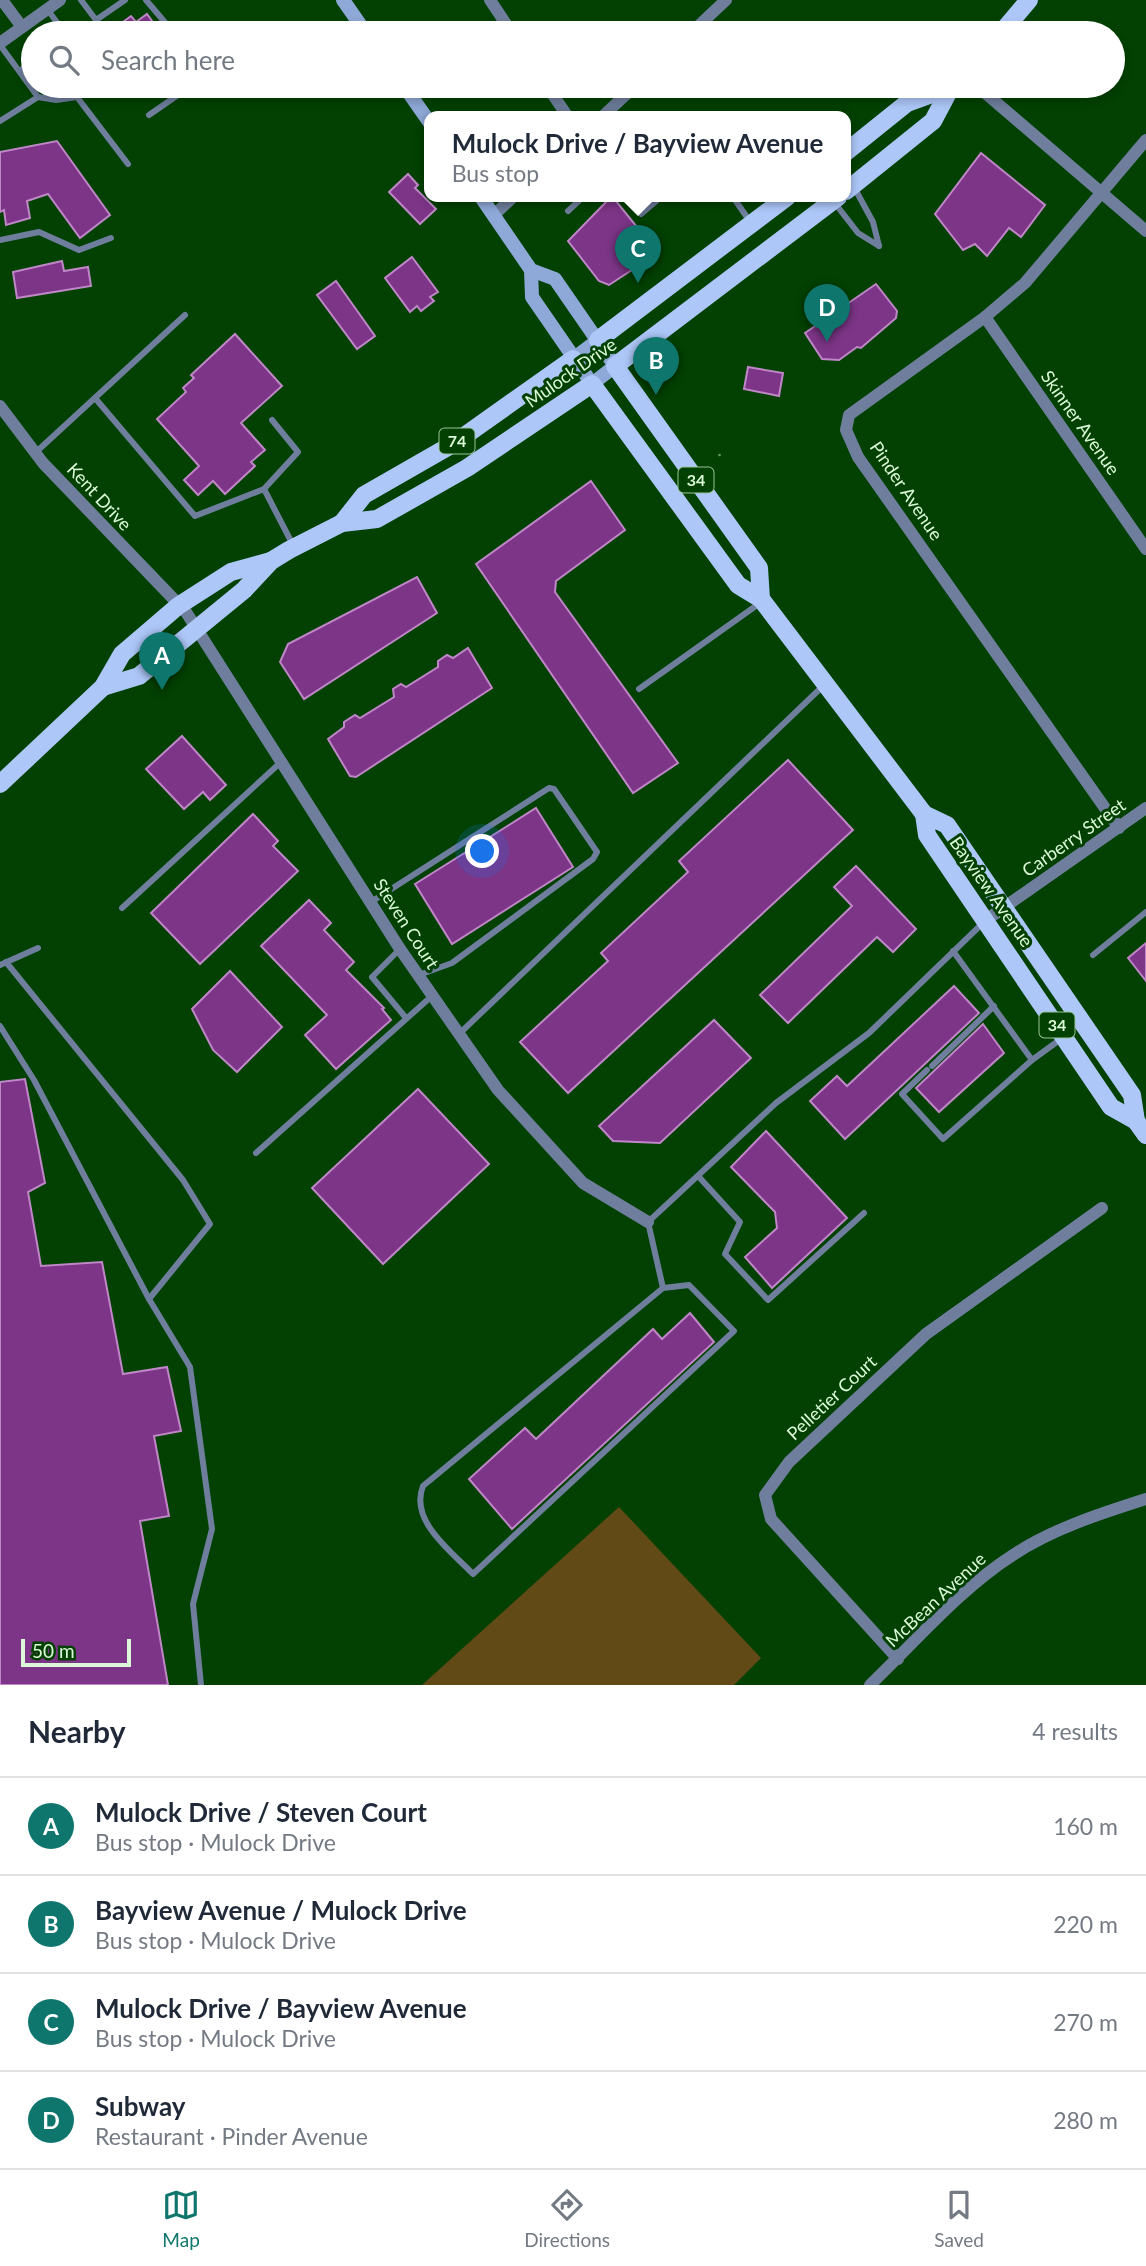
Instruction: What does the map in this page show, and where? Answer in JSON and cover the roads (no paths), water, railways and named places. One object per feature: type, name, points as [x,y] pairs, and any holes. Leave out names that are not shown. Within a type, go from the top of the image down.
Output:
[{"type":"main road","points":[[343,0],[358,21]]},
{"type":"main road","points":[[1012,21],[1029,0]]},
{"type":"main road","points":[[412,98],[424,114]]},
{"type":"main road","name":"Mulock Drive","points":[[851,148],[907,103],[920,98]]},
{"type":"main road","name":"Mulock Drive","points":[[851,184],[933,121],[945,98]]},
{"type":"main road","name":"34","points":[[485,202],[531,270],[532,297],[573,359],[738,585],[762,600],[924,814]]},
{"type":"main road","name":"Mulock Drive","points":[[342,523],[364,495],[453,444],[573,359],[781,202]]},
{"type":"main road","name":"Mulock Drive","points":[[103,687],[139,676],[244,590],[271,561],[294,547],[342,523],[377,519],[467,468],[592,384],[828,202]]},
{"type":"main road","name":"34","points":[[531,270],[555,279],[759,568],[762,600]]},
{"type":"main road","name":"Mulock Drive","points":[[0,784],[103,687],[122,654],[178,606],[231,572],[271,561]]},
{"type":"main road","name":"Bayview Avenue","points":[[924,814],[947,825],[1132,1096],[1141,1128]]},
{"type":"main road","name":"Bayview Avenue","points":[[924,814],[927,835],[1111,1107],[1141,1128]]},
{"type":"street","points":[[2,0],[21,26]]},
{"type":"street","points":[[30,21],[60,0]]},
{"type":"street","points":[[490,0],[504,21]]},
{"type":"street","points":[[704,21],[726,0]]},
{"type":"street","points":[[0,44],[21,28]]},
{"type":"street","points":[[608,111],[622,98]]},
{"type":"street","points":[[991,98],[1103,191],[1146,231]]},
{"type":"street","name":"Pinder Avenue","points":[[1119,828],[858,457],[846,430],[849,415],[859,406],[985,317],[1026,284],[1146,140]]},
{"type":"street","points":[[494,215],[508,202]]},
{"type":"street","name":"Skinner Avenue","points":[[985,317],[1146,549]]},
{"type":"street","name":"Kent Drive","points":[[0,406],[35,453],[178,606]]},
{"type":"street","name":"Steven Court","points":[[178,606],[195,628],[400,949],[498,1090],[583,1183],[648,1222]]},
{"type":"street","name":"Carberry Street","points":[[986,920],[1146,808]]},
{"type":"street","name":"Pelletier Court","points":[[898,1659],[771,1519],[765,1495],[789,1462],[926,1334],[1102,1208]]},
{"type":"street","name":"McBean Avenue","points":[[870,1685],[985,1574],[1015,1553],[1100,1514],[1146,1499]]},
{"type":"lane","points":[[81,0],[96,20],[125,0]]},
{"type":"lane","points":[[146,0],[164,21]]},
{"type":"lane","points":[[47,9],[56,21]]},
{"type":"lane","points":[[0,44],[20,71]]},
{"type":"lane","points":[[0,121],[36,98]]},
{"type":"lane","points":[[44,98],[70,98]]},
{"type":"lane","points":[[78,98],[128,164]]},
{"type":"lane","points":[[149,115],[174,98]]},
{"type":"lane","points":[[845,202],[858,233],[879,246],[873,222],[851,201]]},
{"type":"lane","points":[[568,211],[578,202]]},
{"type":"lane","points":[[632,202],[641,214],[655,202]]},
{"type":"lane","points":[[737,202],[752,224]]},
{"type":"lane","points":[[0,240],[39,232],[79,250],[111,238]]},
{"type":"lane","points":[[35,453],[185,315]]},
{"type":"lane","points":[[95,398],[195,516],[264,489],[298,453],[271,420]]},
{"type":"lane","points":[[264,489],[294,547]]},
{"type":"lane","points":[[639,689],[762,600]]},
{"type":"lane","points":[[459,1034],[825,684]]},
{"type":"lane","points":[[122,908],[281,762]]},
{"type":"lane","points":[[371,902],[549,789],[554,789],[597,852],[593,859],[452,963],[419,975]]},
{"type":"lane","points":[[1093,955],[1146,912]]},
{"type":"lane","points":[[663,1288],[648,1222],[776,1103],[869,1033],[986,920]]},
{"type":"lane","points":[[38,948],[3,963],[183,1180],[210,1224],[149,1299]]},
{"type":"lane","points":[[400,949],[372,977],[406,1018]]},
{"type":"lane","points":[[953,951],[1032,1060]]},
{"type":"lane","points":[[256,1153],[433,995]]},
{"type":"lane","points":[[994,1006],[902,1094],[943,1139],[1032,1060],[1065,1037]]},
{"type":"lane","points":[[0,1026],[34,1080],[149,1299],[190,1367],[212,1529],[193,1604],[201,1685]]},
{"type":"lane","points":[[699,1177],[740,1223],[725,1254],[768,1300],[864,1213]]},
{"type":"lane","points":[[689,1285],[734,1331],[473,1574],[428,1527],[419,1505],[423,1486],[663,1288],[689,1285]]},
{"type":"place","name":"Mulock Drive / Bayview Avenue","points":[[638,283]]},
{"type":"place","name":"Subway","points":[[827,342]]},
{"type":"place","name":"Bayview Avenue / Mulock Drive","points":[[656,395]]},
{"type":"place","name":"Mulock Drive / Steven Court","points":[[162,690]]}]
